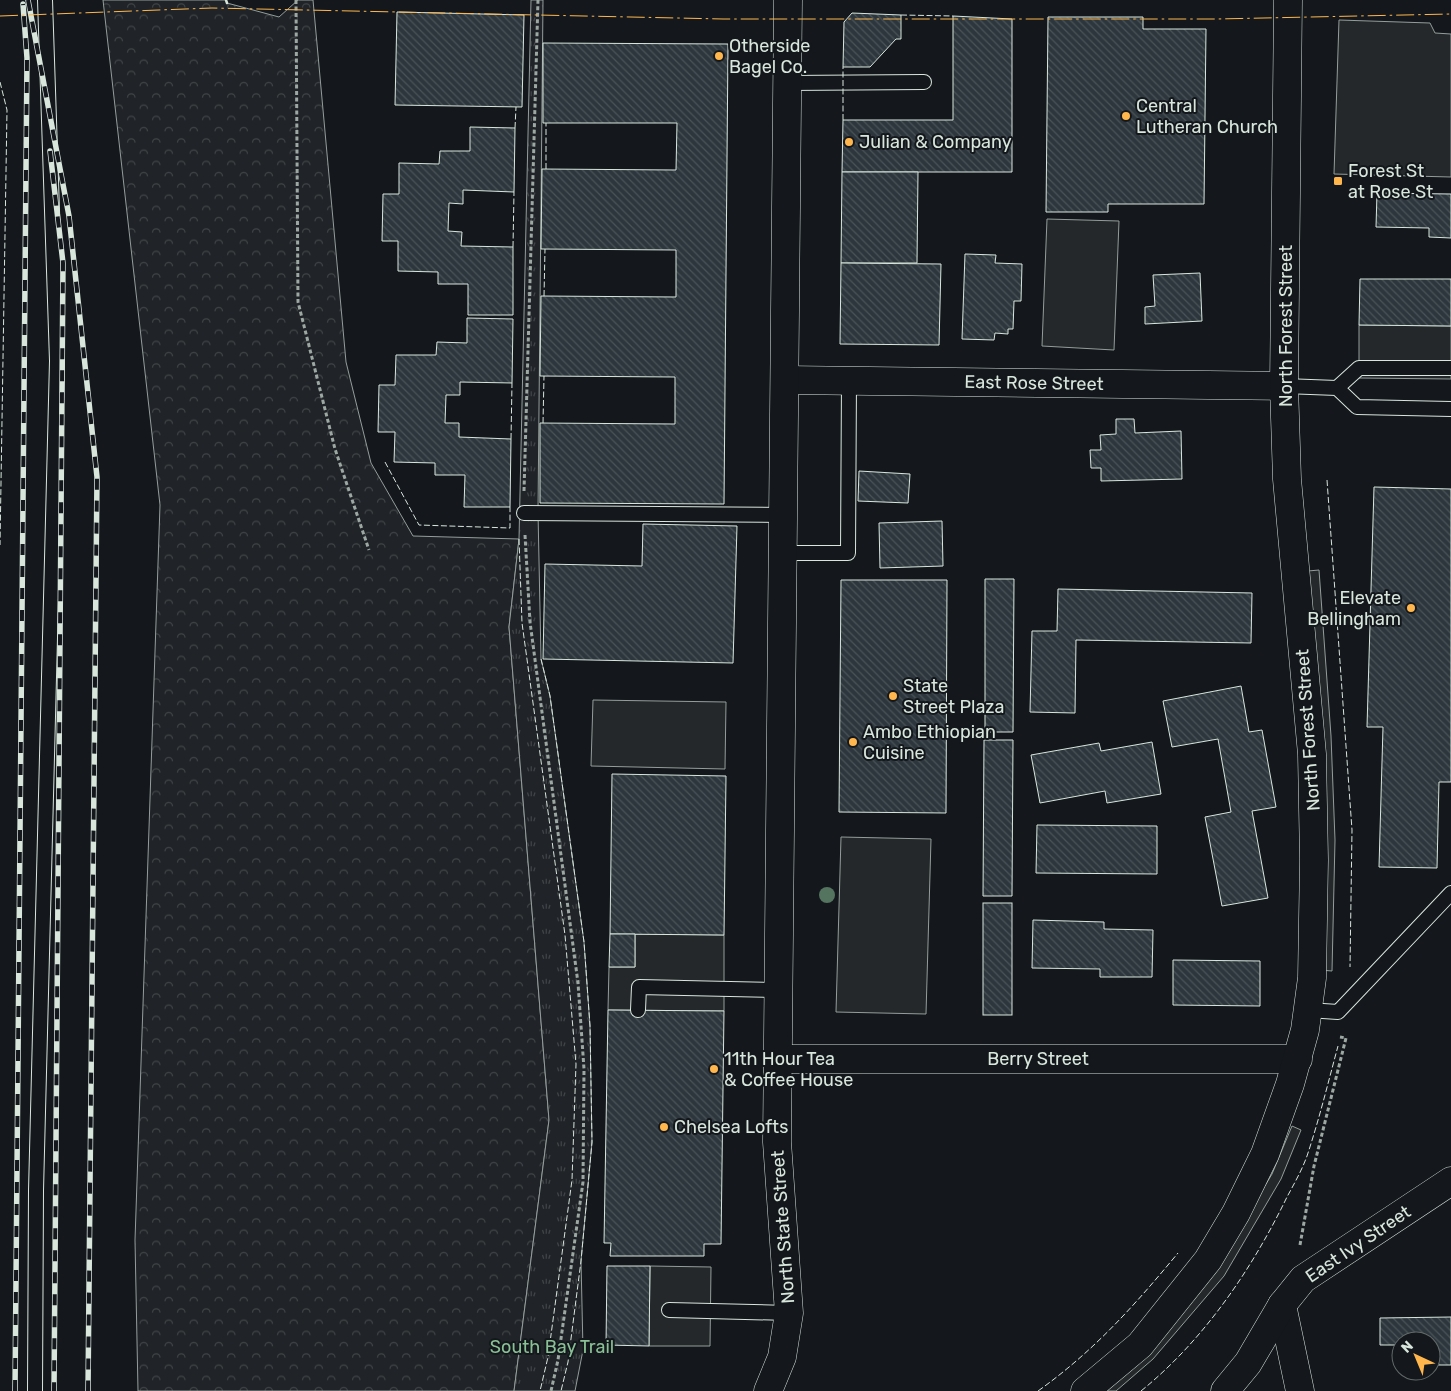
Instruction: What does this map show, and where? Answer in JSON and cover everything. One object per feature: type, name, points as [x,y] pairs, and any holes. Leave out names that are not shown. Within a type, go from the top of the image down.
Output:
[{"type":"main road","name":"North State Street","points":[[768,1391],[782,1357],[789,1313],[777,1142],[788,0]]},
{"type":"main road","name":"North Forest Street","points":[[1085,1391],[1140,1345],[1208,1260],[1236,1214],[1265,1154],[1298,1059],[1308,1010],[1312,978],[1314,860],[1312,754],[1287,478],[1284,386],[1288,0]]},
{"type":"main road","name":"East Rose Street","points":[[785,380],[1284,386]]},
{"type":"main road","name":"Berry Street","points":[[778,1059],[1298,1059]]},
{"type":"main road","name":"East Ivy Street","points":[[1225,1391],[1248,1363],[1282,1305],[1303,1279],[1451,1181]]},
{"type":"main road","points":[[1282,1305],[1300,1391]]},
{"type":"lane","points":[[35,1391],[36,1191],[57,362],[45,0]]},
{"type":"lane","points":[[787,83],[924,82]]},
{"type":"lane","points":[[1338,388],[1360,368],[1451,368]]},
{"type":"lane","points":[[783,553],[848,553],[849,381]]},
{"type":"lane","points":[[1284,386],[1338,388],[1357,406],[1451,409]]},
{"type":"lane","points":[[524,513],[784,515]]},
{"type":"lane","points":[[1308,1010],[1338,1012],[1451,893]]},
{"type":"lane","points":[[638,1010],[639,987],[779,990]]},
{"type":"lane","points":[[669,1310],[789,1313]]},
{"type":"path","points":[[296,0],[298,302],[335,449],[369,550]]},
{"type":"path","points":[[538,0],[524,513],[530,622],[578,983],[584,1069],[583,1182],[558,1360],[551,1391]]},
{"type":"path","points":[[1299,1252],[1314,1166],[1346,1038],[1339,1036]]},
{"type":"green space","points":[[103,0],[226,0],[227,3],[279,17],[298,0],[313,0],[346,362],[371,463],[413,536],[519,539],[509,627],[549,1120],[514,1391],[138,1391],[135,1240],[160,505]]},
{"type":"green space","name":"South Bay Trail","points":[[531,0],[543,0],[538,512],[541,659],[550,696],[584,942],[590,1026],[592,1142],[581,1261],[583,1350],[575,1391],[514,1391],[549,1120],[509,627],[519,539]]},
{"type":"shaded area","points":[[1339,20],[1430,23],[1435,33],[1451,34],[1451,177],[1334,174]]},
{"type":"shaded area","points":[[1047,219],[1119,221],[1114,350],[1042,346]]},
{"type":"shaded area","points":[[1359,325],[1451,326],[1451,379],[1359,378]]},
{"type":"shaded area","points":[[1319,570],[1331,736],[1335,840],[1332,971],[1320,970],[1308,571]]},
{"type":"shaded area","points":[[593,700],[726,702],[725,769],[591,766]]},
{"type":"shaded area","points":[[841,837],[931,839],[926,1014],[836,1012]]},
{"type":"shaded area","points":[[635,934],[724,935],[724,1011],[608,1010],[609,967],[635,967]]},
{"type":"shaded area","points":[[1292,1126],[1301,1130],[1281,1179],[1224,1276],[1153,1359],[1116,1391],[1100,1391],[1215,1269],[1272,1174]]},
{"type":"shaded area","points":[[650,1266],[711,1267],[710,1346],[649,1346]]},
{"type":"building","points":[[397,12],[524,15],[522,107],[395,105]]},
{"type":"building","points":[[852,13],[901,15],[901,39],[896,39],[870,67],[843,67],[844,22]]},
{"type":"building","points":[[953,16],[1012,19],[1012,172],[842,172],[843,120],[953,120]]},
{"type":"building","name":"Central Lutheran Church","points":[[1048,17],[1143,17],[1143,29],[1206,29],[1204,204],[1108,204],[1108,212],[1046,212]]},
{"type":"building","points":[[543,43],[728,44],[724,504],[540,503],[540,423],[675,424],[675,377],[540,376],[541,296],[676,297],[676,250],[541,249],[542,169],[676,170],[677,123],[543,123]]},
{"type":"building","points":[[470,127],[515,128],[514,192],[463,190],[463,204],[449,203],[448,231],[462,232],[461,246],[513,247],[513,315],[468,315],[468,284],[438,284],[438,272],[398,271],[398,241],[382,241],[383,194],[399,194],[399,163],[439,164],[440,151],[470,151]]},
{"type":"building","points":[[842,172],[918,172],[917,263],[841,263]]},
{"type":"building","points":[[1377,193],[1451,194],[1451,238],[1429,237],[1429,228],[1376,227]]},
{"type":"building","points":[[965,254],[996,255],[995,263],[1022,264],[1021,301],[1014,301],[1013,329],[1008,329],[1008,334],[995,333],[994,340],[962,339]]},
{"type":"building","points":[[841,263],[941,264],[939,345],[840,344]]},
{"type":"building","points":[[1200,273],[1202,321],[1145,324],[1145,307],[1155,306],[1153,275]]},
{"type":"building","points":[[1360,279],[1451,279],[1451,326],[1359,325]]},
{"type":"building","points":[[467,318],[513,319],[512,383],[460,382],[460,395],[446,395],[445,423],[459,423],[459,437],[511,439],[510,507],[464,507],[465,475],[435,475],[435,463],[394,462],[395,432],[378,432],[379,385],[395,385],[396,355],[436,355],[437,342],[467,343]]},
{"type":"building","points":[[1116,419],[1134,419],[1135,433],[1181,431],[1182,479],[1101,481],[1101,468],[1091,468],[1090,450],[1101,450],[1100,435],[1116,434]]},
{"type":"building","points":[[859,471],[910,474],[908,503],[858,501]]},
{"type":"building","name":"Elevate Bellingham","points":[[1374,487],[1451,489],[1451,782],[1439,782],[1437,868],[1379,867],[1383,727],[1367,727]]},
{"type":"building","points":[[942,521],[943,566],[880,568],[879,523]]},
{"type":"building","points":[[643,524],[737,526],[733,663],[543,659],[545,564],[642,566]]},
{"type":"building","points":[[985,579],[1014,579],[1013,732],[985,732]]},
{"type":"building","name":"State Street Plaza","points":[[841,580],[947,580],[946,813],[839,812]]},
{"type":"building","points":[[1058,589],[1252,593],[1251,643],[1076,640],[1075,713],[1030,712],[1032,631],[1057,631]]},
{"type":"building","points":[[1241,686],[1249,732],[1262,730],[1276,807],[1252,811],[1268,898],[1222,906],[1205,817],[1231,812],[1218,739],[1172,747],[1163,701]]},
{"type":"building","points":[[984,740],[1013,740],[1012,896],[983,896]]},
{"type":"building","points":[[1152,742],[1161,794],[1107,803],[1105,791],[1040,803],[1031,755],[1099,743],[1101,751]]},
{"type":"building","points":[[612,774],[726,776],[724,935],[610,934]]},
{"type":"building","points":[[1037,825],[1157,826],[1157,874],[1036,873]]},
{"type":"building","points":[[983,903],[1012,903],[1012,1015],[983,1015]]},
{"type":"building","points":[[1033,920],[1104,922],[1104,929],[1153,930],[1152,977],[1100,977],[1100,969],[1032,968]]},
{"type":"building","points":[[610,934],[635,934],[635,967],[609,967]]},
{"type":"building","points":[[1173,960],[1260,961],[1260,1006],[1173,1005]]},
{"type":"building","name":"Chelsea Lofts","points":[[608,1010],[724,1011],[721,1244],[704,1244],[704,1256],[610,1256],[611,1243],[604,1243]]},
{"type":"building","points":[[607,1266],[650,1266],[649,1346],[606,1345]]},
{"type":"building","points":[[1451,1317],[1451,1365],[1441,1365],[1441,1331],[1391,1331],[1391,1345],[1380,1345],[1380,1318]]},
{"type":"railway","points":[[28,0],[69,216],[97,477],[88,1391]]},
{"type":"railway","points":[[15,1391],[27,58],[23,4]]},
{"type":"railway","points":[[50,151],[63,263],[54,1391]]},
{"type":"fence","points":[[901,15],[953,16]]},
{"type":"fence","points":[[843,67],[843,120]]},
{"type":"fence","points":[[0,82],[7,110],[0,545]]},
{"type":"fence","points":[[515,128],[516,107]]},
{"type":"fence","points":[[546,123],[546,169]]},
{"type":"fence","points":[[513,247],[514,192]]},
{"type":"fence","points":[[544,296],[545,249]]},
{"type":"fence","points":[[543,423],[544,376]]},
{"type":"fence","points":[[511,439],[512,383]]},
{"type":"fence","points":[[385,462],[419,525],[510,528],[510,507]]},
{"type":"fence","points":[[1327,480],[1352,830],[1350,967]]},
{"type":"fence","points":[[519,539],[522,623],[565,935],[576,1064],[572,1180],[548,1357],[540,1391]]},
{"type":"fence","points":[[541,659],[550,696],[584,942],[590,1026],[592,1142],[581,1261],[568,1362],[561,1391]]},
{"type":"fence","points":[[1141,1391],[1164,1371],[1206,1326],[1225,1302],[1258,1251],[1305,1161],[1338,1046]]},
{"type":"fence","points":[[1038,1391],[1095,1344],[1178,1253]]},
{"type":"power","points":[[0,16],[212,8],[723,19],[1217,19],[1451,14]]},
{"type":"place","name":"Otherside Bagel Co.","points":[[719,56]]},
{"type":"place","name":"Central Lutheran Church","points":[[1126,116]]},
{"type":"place","name":"Julian & Company","points":[[849,142]]},
{"type":"place","name":"Forest St at Rose St","points":[[1338,181]]},
{"type":"place","name":"Elevate Bellingham","points":[[1411,608]]},
{"type":"place","name":"State Street Plaza","points":[[893,696]]},
{"type":"place","name":"Ambo Ethiopian Cuisine","points":[[853,742]]},
{"type":"place","name":"11th Hour Tea & Coffee House","points":[[714,1069]]},
{"type":"place","name":"Chelsea Lofts","points":[[664,1127]]}]
